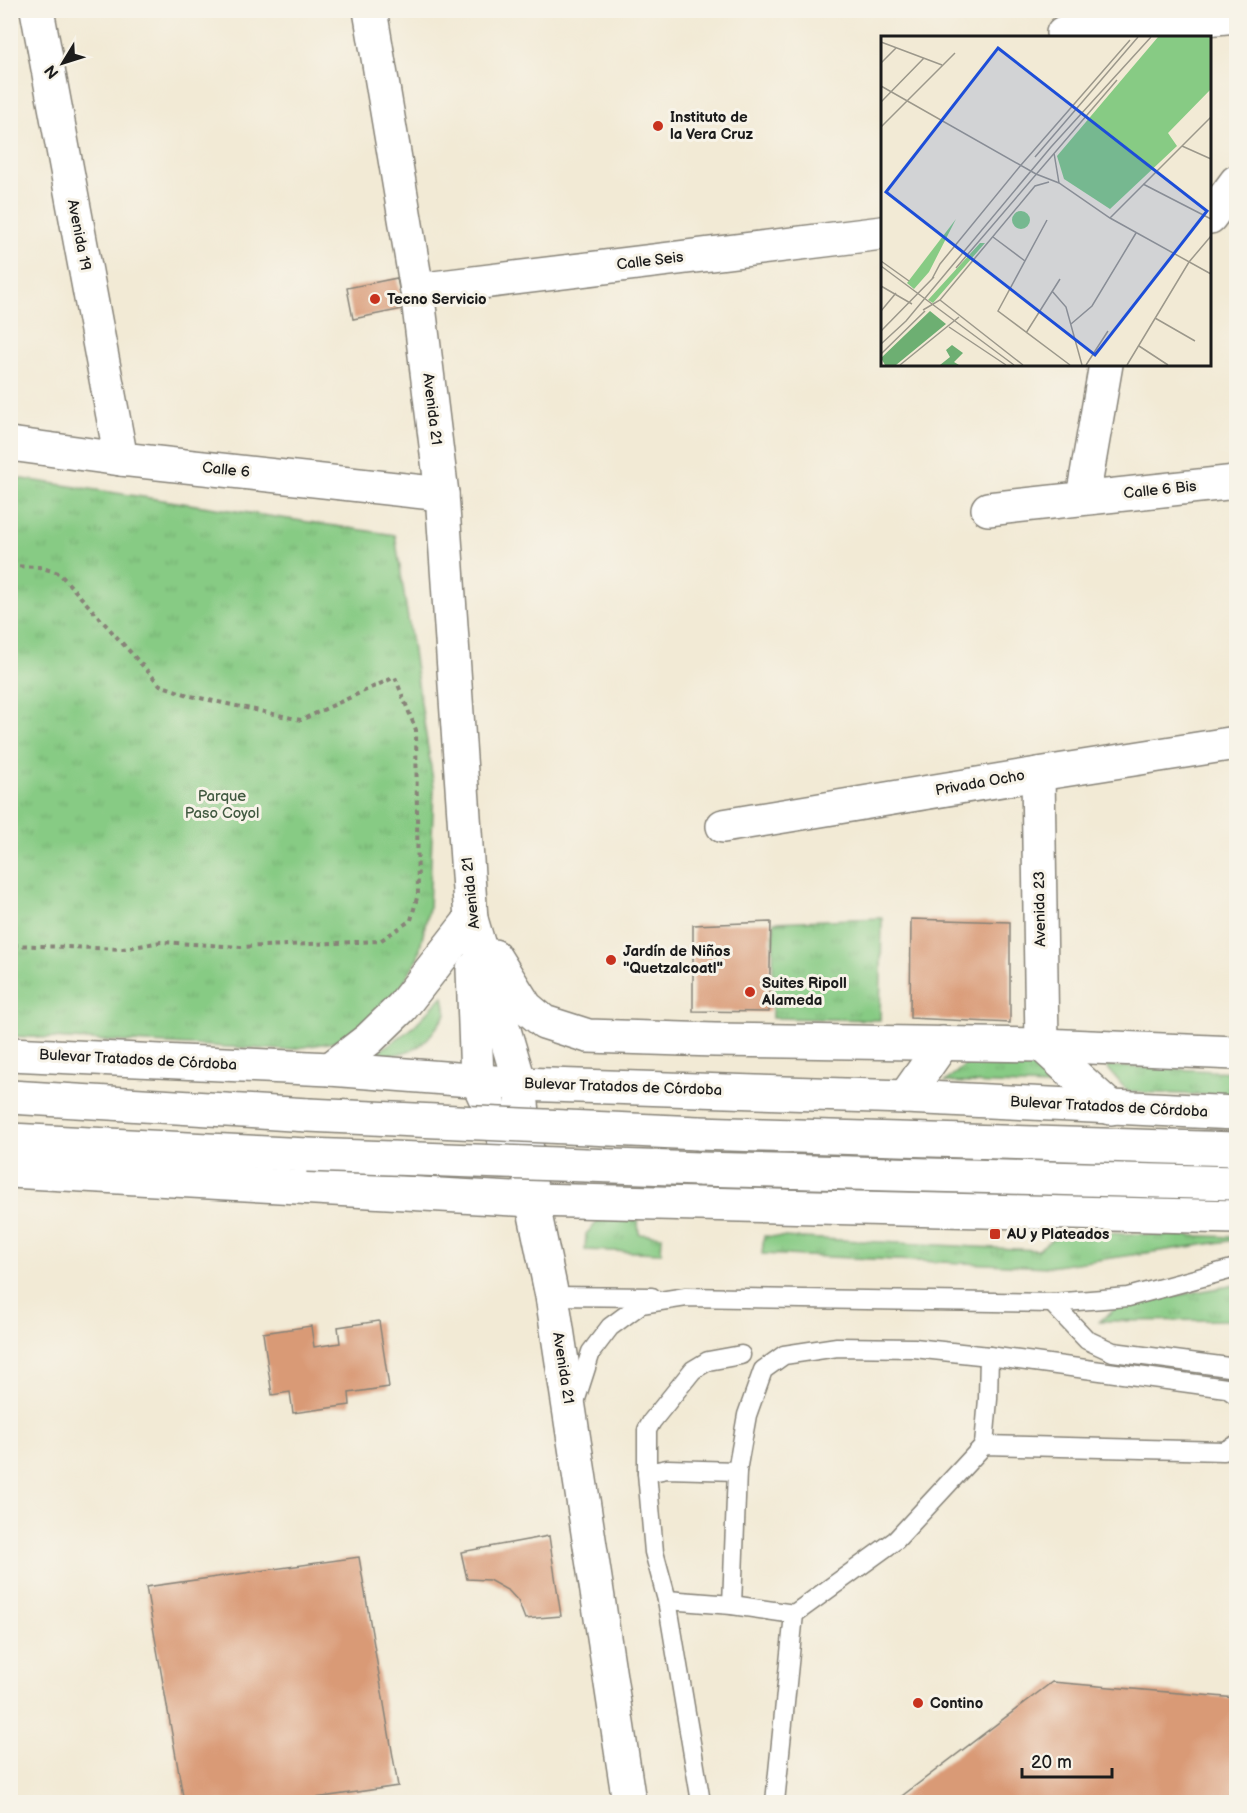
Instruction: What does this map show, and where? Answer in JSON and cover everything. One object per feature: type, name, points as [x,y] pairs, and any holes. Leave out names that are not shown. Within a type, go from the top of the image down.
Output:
[{"type":"street","name":"Avenida 19","points":[[37,10],[121,459]]},
{"type":"street","name":"Avenida 21","points":[[370,10],[417,290],[442,494],[471,919],[520,1084],[532,1200],[552,1296],[628,1803]]},
{"type":"street","points":[[1063,33],[1236,16]]},
{"type":"street","points":[[1211,214],[1236,182]]},
{"type":"street","name":"Calle Seis","points":[[417,290],[881,233]]},
{"type":"street","points":[[1083,497],[1106,366]]},
{"type":"street","name":"Calle 6","points":[[10,444],[121,459],[442,494]]},
{"type":"street","name":"Calle 6 Bis","points":[[988,509],[1236,482]]},
{"type":"street","name":"Privada Ocho","points":[[723,826],[1236,743]]},
{"type":"street","name":"Avenida 23","points":[[1038,774],[1042,1045]]},
{"type":"street","points":[[471,919],[526,1007],[544,1022],[588,1036],[1042,1045],[1236,1053]]},
{"type":"street","points":[[330,1069],[369,1039],[402,1007],[471,919]]},
{"type":"street","points":[[471,919],[477,1080],[532,1200]]},
{"type":"street","points":[[905,1097],[943,1043]]},
{"type":"street","points":[[1042,1045],[1111,1108]]},
{"type":"street","name":"Bulevar Tratados de Córdoba","points":[[10,1054],[330,1069],[520,1084],[905,1097],[1236,1113]]},
{"type":"street","points":[[10,1097],[308,1115],[698,1133],[1236,1149]]},
{"type":"street","points":[[10,1140],[307,1155],[699,1169],[1236,1183]]},
{"type":"street","points":[[10,1171],[532,1200],[1236,1217]]},
{"type":"lane","points":[[552,1296],[1052,1303],[1128,1297],[1236,1268]]},
{"type":"lane","points":[[570,1418],[591,1352],[610,1327],[640,1304],[686,1297]]},
{"type":"lane","points":[[1052,1303],[1087,1340],[1113,1352],[1236,1368]]},
{"type":"lane","points":[[732,1605],[737,1471],[747,1415],[763,1370],[784,1355],[837,1347],[914,1348],[1226,1388],[1236,1395]]},
{"type":"lane","points":[[701,1803],[667,1600],[654,1552],[647,1473],[647,1430],[693,1370],[708,1361],[741,1355]]},
{"type":"lane","points":[[667,1600],[732,1605],[794,1614],[896,1540],[984,1445],[989,1356]]},
{"type":"lane","points":[[984,1445],[1224,1451],[1236,1445]]},
{"type":"lane","points":[[647,1473],[668,1469],[737,1471]]},
{"type":"lane","points":[[775,1803],[794,1614]]},
{"type":"path","points":[[10,566],[39,567],[60,573],[160,685],[191,696],[301,720],[395,677],[416,730],[418,894],[411,920],[380,941],[241,947],[161,942],[123,949],[10,945]]},
{"type":"green space","name":"Parque Paso Coyol","points":[[10,477],[395,535],[434,787],[429,908],[418,957],[397,994],[372,1019],[334,1042],[286,1050],[11,1036]]},
{"type":"green space","points":[[882,918],[880,1020],[772,1018],[774,922]]},
{"type":"green space","points":[[443,996],[446,1014],[425,1042],[402,1053],[377,1058],[375,1054],[411,1029]]},
{"type":"green space","points":[[971,1060],[1044,1060],[1073,1087],[945,1082]]},
{"type":"green space","points":[[1106,1066],[1236,1072],[1236,1096],[1128,1092]]},
{"type":"green space","points":[[602,1217],[638,1220],[639,1234],[662,1236],[661,1253],[585,1250],[586,1234]]},
{"type":"green space","points":[[1063,1232],[1236,1237],[1236,1240],[1049,1267],[762,1254],[764,1236],[1037,1250]]},
{"type":"green space","points":[[1236,1285],[1236,1320],[1100,1321],[1118,1306]]},
{"type":"building","name":"Tecno Servicio","points":[[397,278],[403,309],[353,319],[347,288]]},
{"type":"building","points":[[911,919],[1010,922],[1010,1023],[910,1018]]},
{"type":"building","points":[[771,922],[769,1012],[693,1011],[693,925]]},
{"type":"building","points":[[379,1321],[389,1387],[349,1393],[350,1405],[293,1413],[290,1392],[272,1395],[263,1333],[311,1326],[314,1347],[340,1343],[338,1327]]},
{"type":"building","points":[[549,1536],[561,1616],[525,1619],[518,1601],[509,1591],[489,1580],[467,1579],[461,1552]]},
{"type":"building","points":[[359,1557],[398,1786],[288,1802],[184,1802],[146,1587]]},
{"type":"building","points":[[1052,1682],[1236,1698],[1236,1802],[894,1802]]},
{"type":"place","name":"Instituto de la Vera Cruz","points":[[658,126]]},
{"type":"place","name":"Tecno Servicio","points":[[375,299]]},
{"type":"place","name":"Jardín de Niños \"Quetzalcoatl\"","points":[[611,960]]},
{"type":"place","name":"Suites Ripoll Alameda","points":[[750,992]]},
{"type":"place","name":"AU y Plateados","points":[[995,1234]]},
{"type":"place","name":"Contino","points":[[918,1703]]}]
